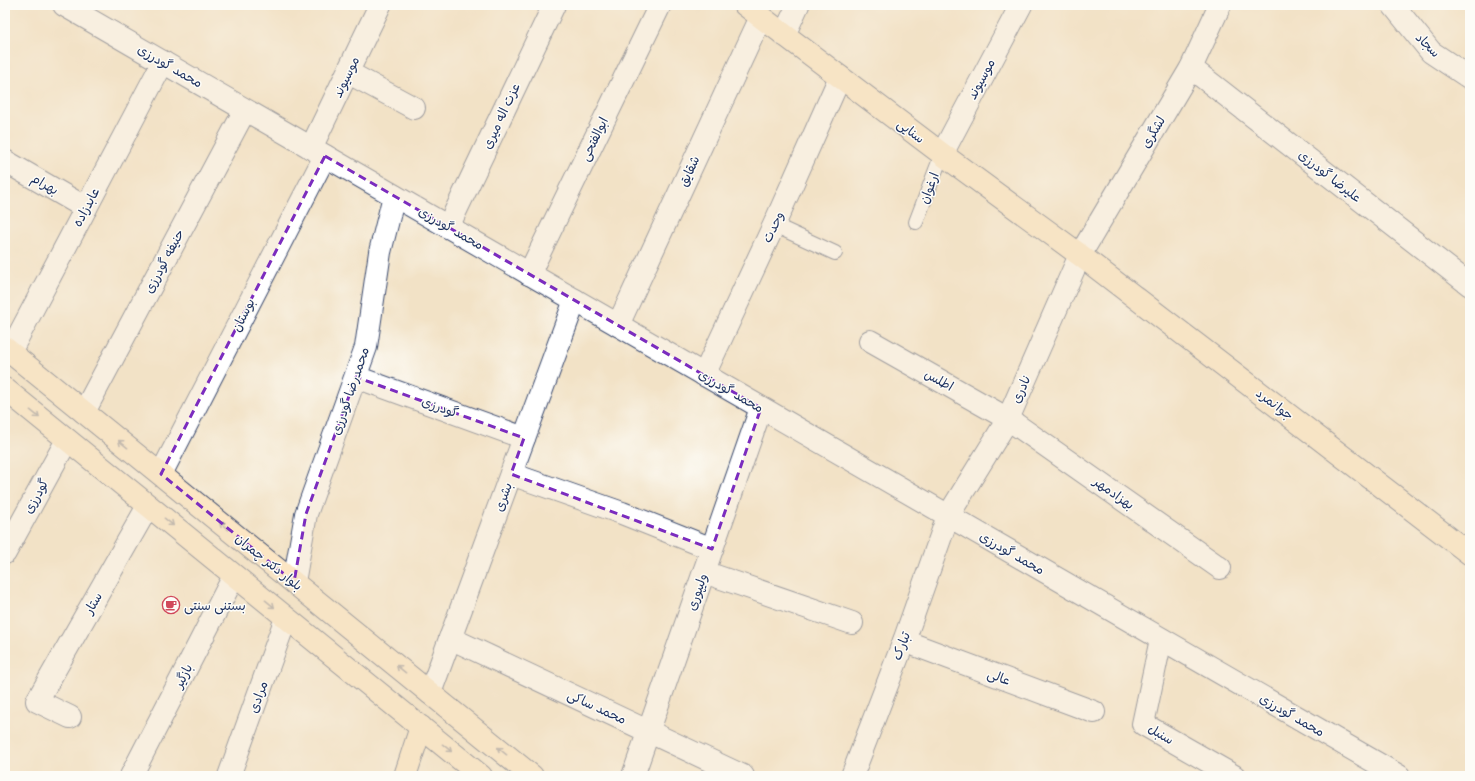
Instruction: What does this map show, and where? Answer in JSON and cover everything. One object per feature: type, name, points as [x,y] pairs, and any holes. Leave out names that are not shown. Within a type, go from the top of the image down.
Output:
[{"type":"main road","name":"سنایی","points":[[753,11],[942,154],[1080,255]]},
{"type":"main road","name":"جوانمرد","points":[[1080,255],[1470,554]]},
{"type":"main road","name":"بلوار دکتر چمران","points":[[7,350],[532,776]]},
{"type":"main road","points":[[5,389],[481,776]]},
{"type":"main road","points":[[405,776],[421,727]]},
{"type":"street","name":"محمد گودرزی","points":[[64,5],[1398,776]]},
{"type":"street","name":"موسیوند","points":[[318,152],[349,73],[380,5]]},
{"type":"street","name":"عزت اله میری","points":[[448,227],[554,5]]},
{"type":"street","name":"ابوالفتحی","points":[[529,274],[660,5]]},
{"type":"street","points":[[784,35],[798,5]]},
{"type":"street","name":"موسیوند","points":[[942,154],[1021,5]]},
{"type":"street","name":"لشگری","points":[[1080,255],[1191,68],[1220,5]]},
{"type":"street","name":"سجاد","points":[[1393,5],[1431,52],[1470,78]]},
{"type":"street","name":"شقایق","points":[[618,325],[753,11]]},
{"type":"street","name":"عابدزاده","points":[[7,350],[86,208],[162,62]]},
{"type":"street","name":"علیرضا گودرزی","points":[[1191,68],[1470,285]]},
{"type":"street","points":[[349,73],[414,108]]},
{"type":"street","name":"وحدت","points":[[704,375],[840,77]]},
{"type":"street","name":"حنیفه گودرزی","points":[[84,412],[245,110]]},
{"type":"street","name":"بوستان","points":[[161,474],[318,152]]},
{"type":"street","name":"بهرام","points":[[5,161],[86,208]]},
{"type":"street","name":"محمدرضا گودرزی","points":[[294,582],[306,514],[366,347],[380,252],[394,196]]},
{"type":"street","name":"نادری","points":[[948,516],[1008,418],[1080,255]]},
{"type":"street","name":"بشری","points":[[430,693],[575,300]]},
{"type":"street","name":"اطلس","points":[[870,341],[1008,418]]},
{"type":"street","name":"گودرزی","points":[[356,377],[524,438]]},
{"type":"street","name":"ولیپوری","points":[[633,776],[761,408]]},
{"type":"street","name":"بهزادمهر","points":[[1008,418],[1220,568]]},
{"type":"street","name":"گودرزی","points":[[5,553],[67,440]]},
{"type":"street","points":[[511,474],[622,513],[712,549]]},
{"type":"street","name":"ستار","points":[[70,717],[37,701],[148,506]]},
{"type":"street","name":"تبارک","points":[[852,776],[904,641],[948,516]]},
{"type":"street","points":[[704,572],[852,623]]},
{"type":"street","name":"بازگیر","points":[[131,776],[234,576]]},
{"type":"street","name":"مرادی","points":[[229,776],[286,618]]},
{"type":"street","name":"محمد ساکی","points":[[450,638],[743,776]]},
{"type":"street","name":"سنبل","points":[[1161,639],[1143,724],[1234,776]]},
{"type":"street","name":"عالی","points":[[904,641],[1094,712]]},
{"type":"lane","name":"ارغوان","points":[[916,222],[942,154]]},
{"type":"lane","points":[[774,224],[835,253]]},
{"type":"highlighted area","points":[[325,156],[761,408],[712,549],[511,474],[524,438],[356,377],[306,514],[294,582],[161,474]]},
{"type":"place","name":"بستنی سنتی","points":[[171,605]]}]
